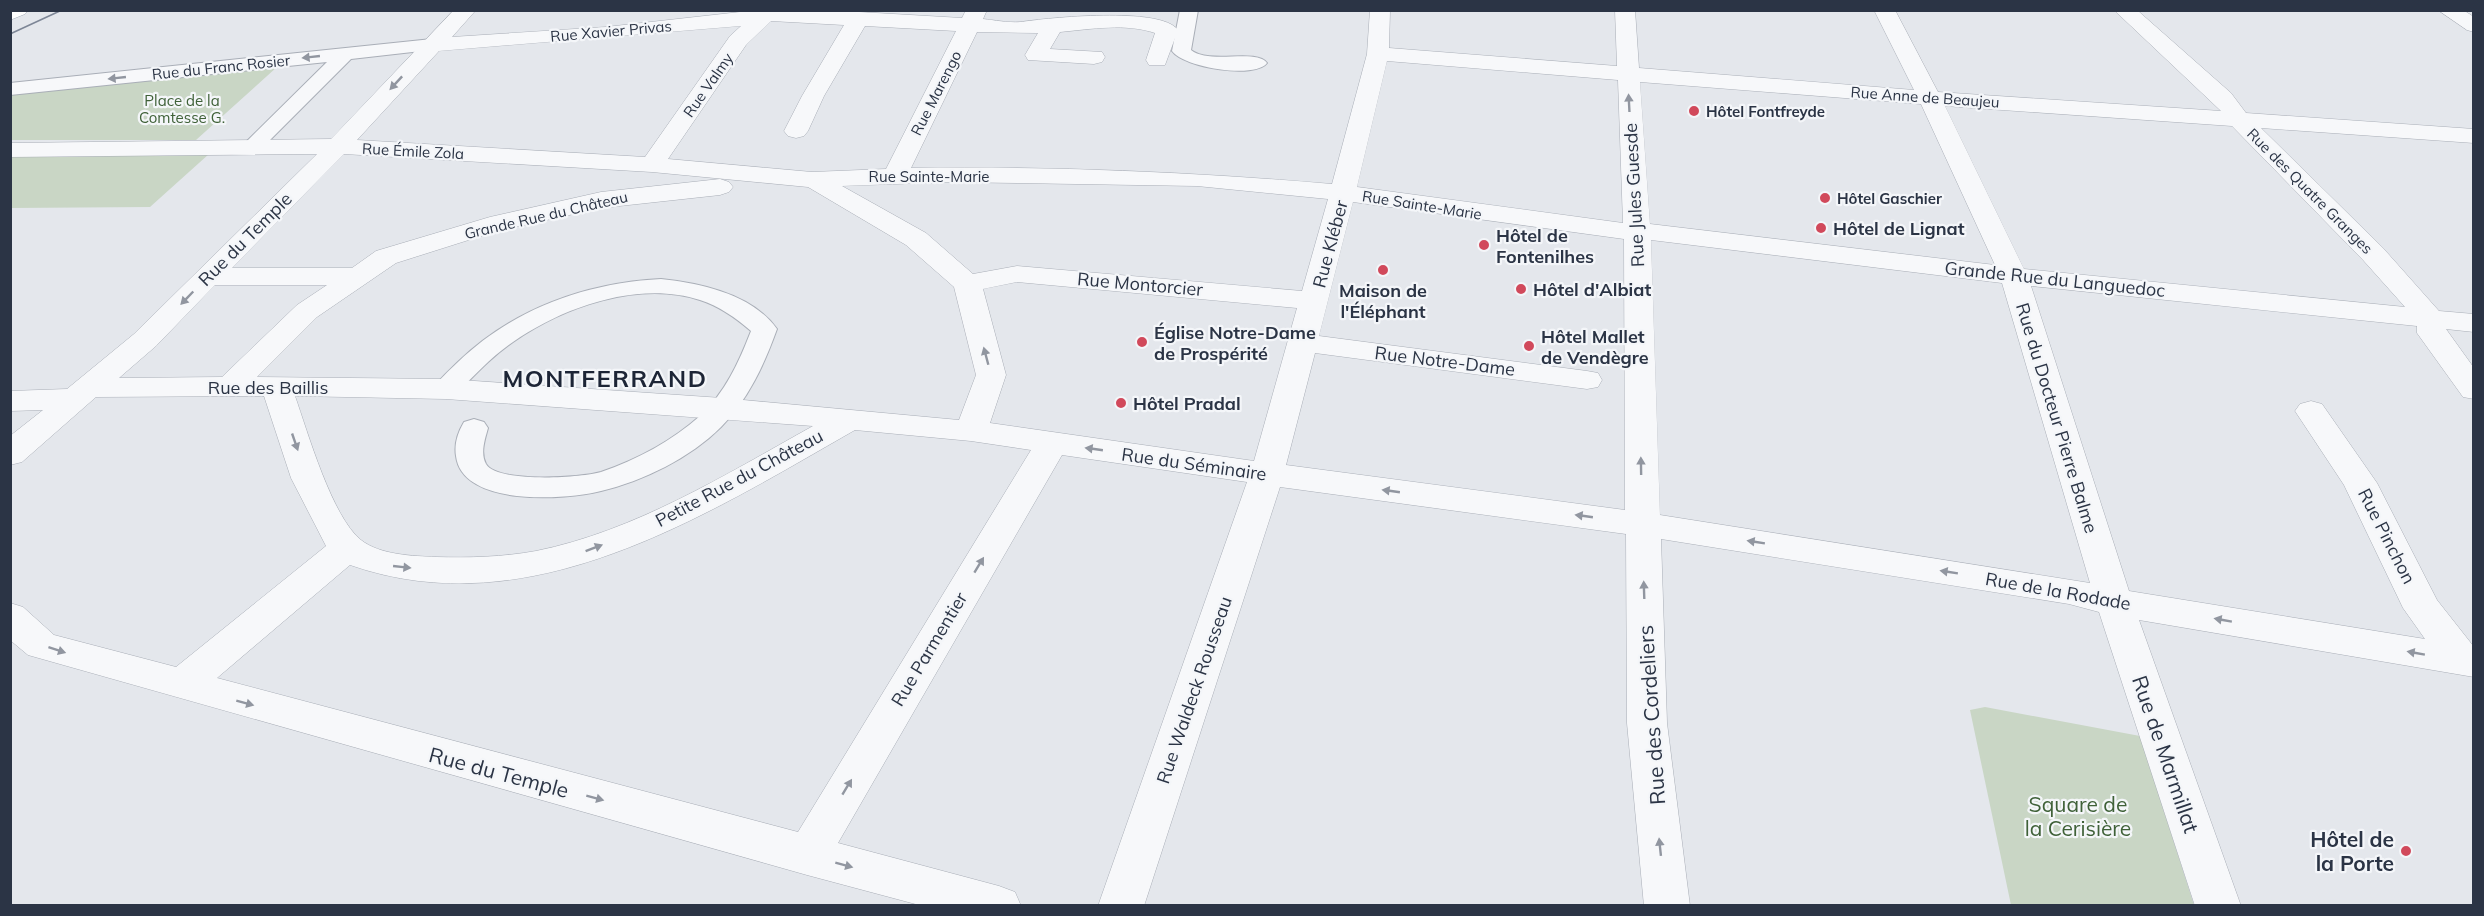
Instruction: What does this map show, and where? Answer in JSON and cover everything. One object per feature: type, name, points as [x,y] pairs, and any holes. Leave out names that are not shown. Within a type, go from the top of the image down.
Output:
[{"type":"main road","points":[[10,14],[18,10]]},
{"type":"street","name":"Rue du Temple","points":[[10,454],[146,340],[338,146],[465,10]]},
{"type":"street","name":"Rue Kléber","points":[[1267,474],[1378,54],[1380,10]]},
{"type":"street","name":"Rue Jules Guesde","points":[[1625,10],[1637,230],[1642,524]]},
{"type":"street","name":"Rue du Docteur Pierre Balme","points":[[1884,10],[1930,98],[2014,276],[2114,602]]},
{"type":"street","name":"Rue des Quatre Granges","points":[[2124,10],[2223,98],[2239,120],[2373,254],[2430,319],[2432,333],[2474,390]]},
{"type":"street","points":[[2448,10],[2474,26]]},
{"type":"street","name":"Rue Xavier Privas","points":[[432,45],[606,33],[742,20],[768,13],[859,18],[974,18],[1017,27],[1052,28],[1115,20],[1148,22],[1167,30],[1157,60]]},
{"type":"street","name":"Rue Valmy","points":[[652,165],[738,41],[768,13]]},
{"type":"street","points":[[796,131],[813,96],[859,18]]},
{"type":"street","name":"Rue Marengo","points":[[895,175],[974,18]]},
{"type":"street","points":[[1052,28],[1036,55],[1094,57]]},
{"type":"street","name":"Rue Anne de Beaujeu","points":[[1378,54],[1930,98],[2474,136]]},
{"type":"street","name":"Rue Émile Zola","points":[[10,150],[338,146],[652,165],[814,180]]},
{"type":"street","name":"Rue Sainte-Marie","points":[[814,180],[895,175],[1075,176],[1198,180],[1343,193],[1606,230],[1637,230]]},
{"type":"street","points":[[814,180],[916,239],[967,284],[992,375],[971,431]]},
{"type":"street","name":"Grande Rue du Château","points":[[230,386],[307,312],[386,256],[490,225],[601,200],[676,190],[814,180]]},
{"type":"street","name":"Grande Rue du Languedoc","points":[[1637,230],[2014,276],[2474,323]]},
{"type":"street","name":"Rue Montorcier","points":[[967,284],[1017,274],[1314,301]]},
{"type":"street","points":[[207,277],[358,276]]},
{"type":"street","name":"Rue Notre-Dame","points":[[1303,343],[1587,380]]},
{"type":"street","name":"Rue des Baillis","points":[[10,401],[82,394],[230,386],[276,386],[446,389],[734,409]]},
{"type":"street","points":[[182,685],[347,548],[322,511],[276,386]]},
{"type":"street","name":"Rue du Séminaire","points":[[734,409],[971,431],[1267,474],[1642,524]]},
{"type":"street","name":"Rue Pinchon","points":[[2310,411],[2360,483],[2422,608],[2468,662]]},
{"type":"street","name":"Petite Rue du Château","points":[[347,548],[391,566],[440,571],[489,569],[540,563],[588,551],[694,507],[849,420]]},
{"type":"street","name":"Rue Parmentier","points":[[807,856],[1052,442]]},
{"type":"street","name":"Rue Waldeck Rousseau","points":[[1121,906],[1267,474]]},
{"type":"street","name":"Rue de la Rodade","points":[[1642,524],[2069,591],[2114,602],[2468,662]]},
{"type":"street","name":"Rue des Cordeliers","points":[[1642,524],[1647,723],[1666,906]]},
{"type":"street","name":"Rue de Marmillat","points":[[2114,602],[2218,906]]},
{"type":"street","name":"Rue du Temple","points":[[10,617],[40,645],[807,856],[999,906]]},
{"type":"lane","points":[[1189,10],[1181,51],[1186,57],[1198,61],[1257,63]]},
{"type":"lane","name":"Rue du Franc Rosier","points":[[10,89],[432,45]]},
{"type":"lane","points":[[253,146],[345,54]]},
{"type":"lane","points":[[446,389],[502,338],[539,316],[577,298],[666,286],[709,295],[744,312],[764,329],[734,409],[648,462],[599,483],[521,486],[484,479],[473,467],[467,449],[474,428]]},
{"type":"green space","name":"Place de la Comtesse G.","points":[[277,67],[196,140],[11,140],[11,93]]},
{"type":"green space","points":[[209,154],[150,207],[11,208],[10,156]]},
{"type":"green space","name":"Square de la Cerisière","points":[[1985,707],[2140,736],[2194,905],[2011,905],[1970,710]]},
{"type":"tram line","points":[[10,34],[62,10]]},
{"type":"place","name":"Hôtel Fontfreyde","points":[[1694,111]]},
{"type":"place","name":"Hôtel Gaschier","points":[[1825,198]]},
{"type":"place","name":"Hôtel de Lignat","points":[[1821,228]]},
{"type":"place","name":"Hôtel de Fontenilhes","points":[[1484,245]]},
{"type":"place","name":"Maison de l'Éléphant","points":[[1383,270]]},
{"type":"place","name":"Hôtel d'Albiat","points":[[1521,289]]},
{"type":"place","name":"Église Notre-Dame de Prospérité","points":[[1142,342]]},
{"type":"place","name":"Hôtel Mallet de Vendègre","points":[[1529,346]]},
{"type":"place","name":"Hôtel Pradal","points":[[1121,403]]},
{"type":"place","name":"Hôtel de la Porte","points":[[2406,851]]},
{"type":"district","name":"MONTFERRAND","points":[[605,378]]}]
